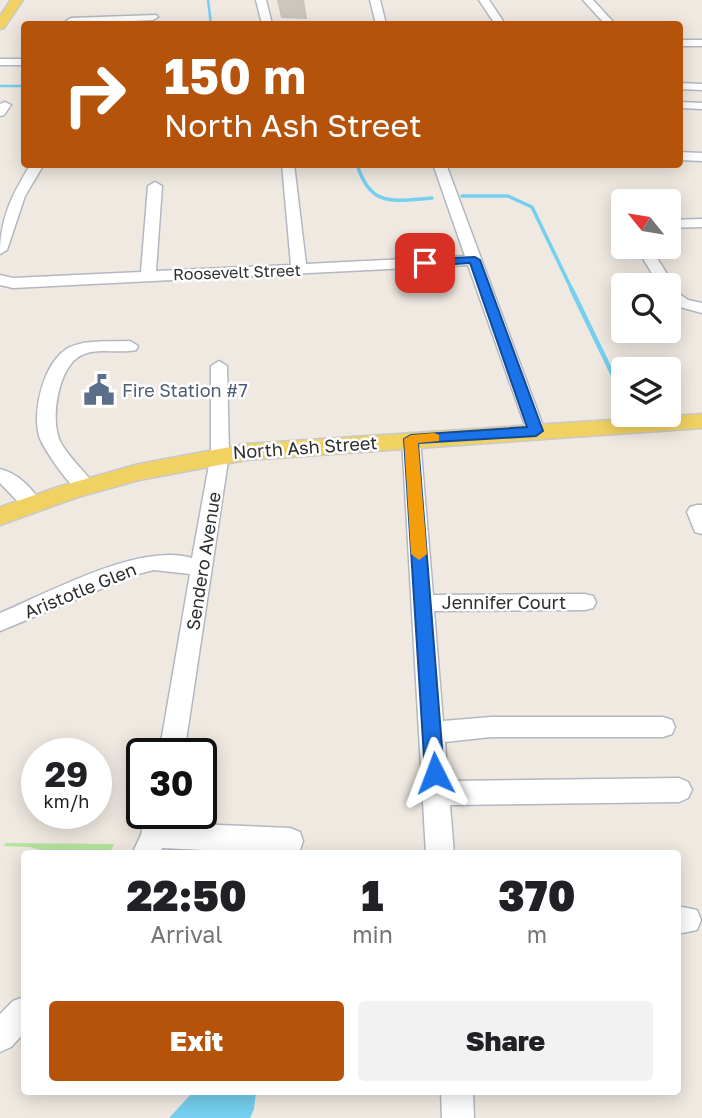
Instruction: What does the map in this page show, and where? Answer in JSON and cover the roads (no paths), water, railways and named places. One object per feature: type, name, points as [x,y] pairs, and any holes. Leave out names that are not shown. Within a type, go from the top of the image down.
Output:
[{"type":"main road","points":[[0,25],[17,0]]},
{"type":"main road","name":"North Ash Street","points":[[0,516],[85,486],[220,454],[702,421]]},
{"type":"street","points":[[261,0],[266,21]]},
{"type":"street","points":[[375,0],[380,21]]},
{"type":"street","points":[[484,0],[498,21]]},
{"type":"street","points":[[588,0],[607,21]]},
{"type":"street","points":[[71,21],[153,17]]},
{"type":"street","points":[[683,43],[702,43]]},
{"type":"street","points":[[0,62],[21,62]]},
{"type":"street","points":[[683,86],[702,87]]},
{"type":"street","points":[[683,105],[702,106]]},
{"type":"street","points":[[683,156],[702,157]]},
{"type":"street","points":[[0,250],[6,213],[36,168]]},
{"type":"street","points":[[288,168],[299,270]]},
{"type":"street","points":[[440,168],[536,431]]},
{"type":"street","points":[[148,276],[155,186]]},
{"type":"street","points":[[681,224],[702,223]]},
{"type":"street","name":"Roosevelt Street","points":[[0,280],[13,283],[475,260]]},
{"type":"street","points":[[681,302],[702,309]]},
{"type":"street","points":[[85,486],[50,440],[47,427],[55,374],[65,358],[75,351],[130,346]]},
{"type":"street","name":"Sendero Avenue","points":[[174,738],[220,454],[219,366]]},
{"type":"street","points":[[411,439],[440,850]]},
{"type":"street","points":[[0,475],[12,481],[32,504]]},
{"type":"street","points":[[702,512],[696,512],[702,527]]},
{"type":"street","name":"Aristotle Glen","points":[[0,622],[128,569],[154,562],[186,564],[201,570]]},
{"type":"street","name":"Jennifer Court","points":[[423,603],[585,602]]},
{"type":"street","points":[[432,733],[491,727],[663,727]]},
{"type":"street","points":[[436,793],[678,790]]},
{"type":"street","points":[[153,834],[290,841]]},
{"type":"street","points":[[0,1036],[21,1015]]},
{"type":"street","points":[[457,1095],[458,1118]]},
{"type":"water","points":[[190,1095],[256,1095],[250,1118],[169,1118]]},
{"type":"waterway","points":[[208,0],[211,21]]},
{"type":"waterway","points":[[0,86],[21,86]]},
{"type":"waterway","points":[[358,168],[369,188],[385,199],[432,198]]},
{"type":"waterway","points":[[462,196],[508,196],[532,207],[572,290]]},
{"type":"waterway","points":[[571,288],[611,371]]},
{"type":"place","name":"Fire Station #7","points":[[99,390]]}]
